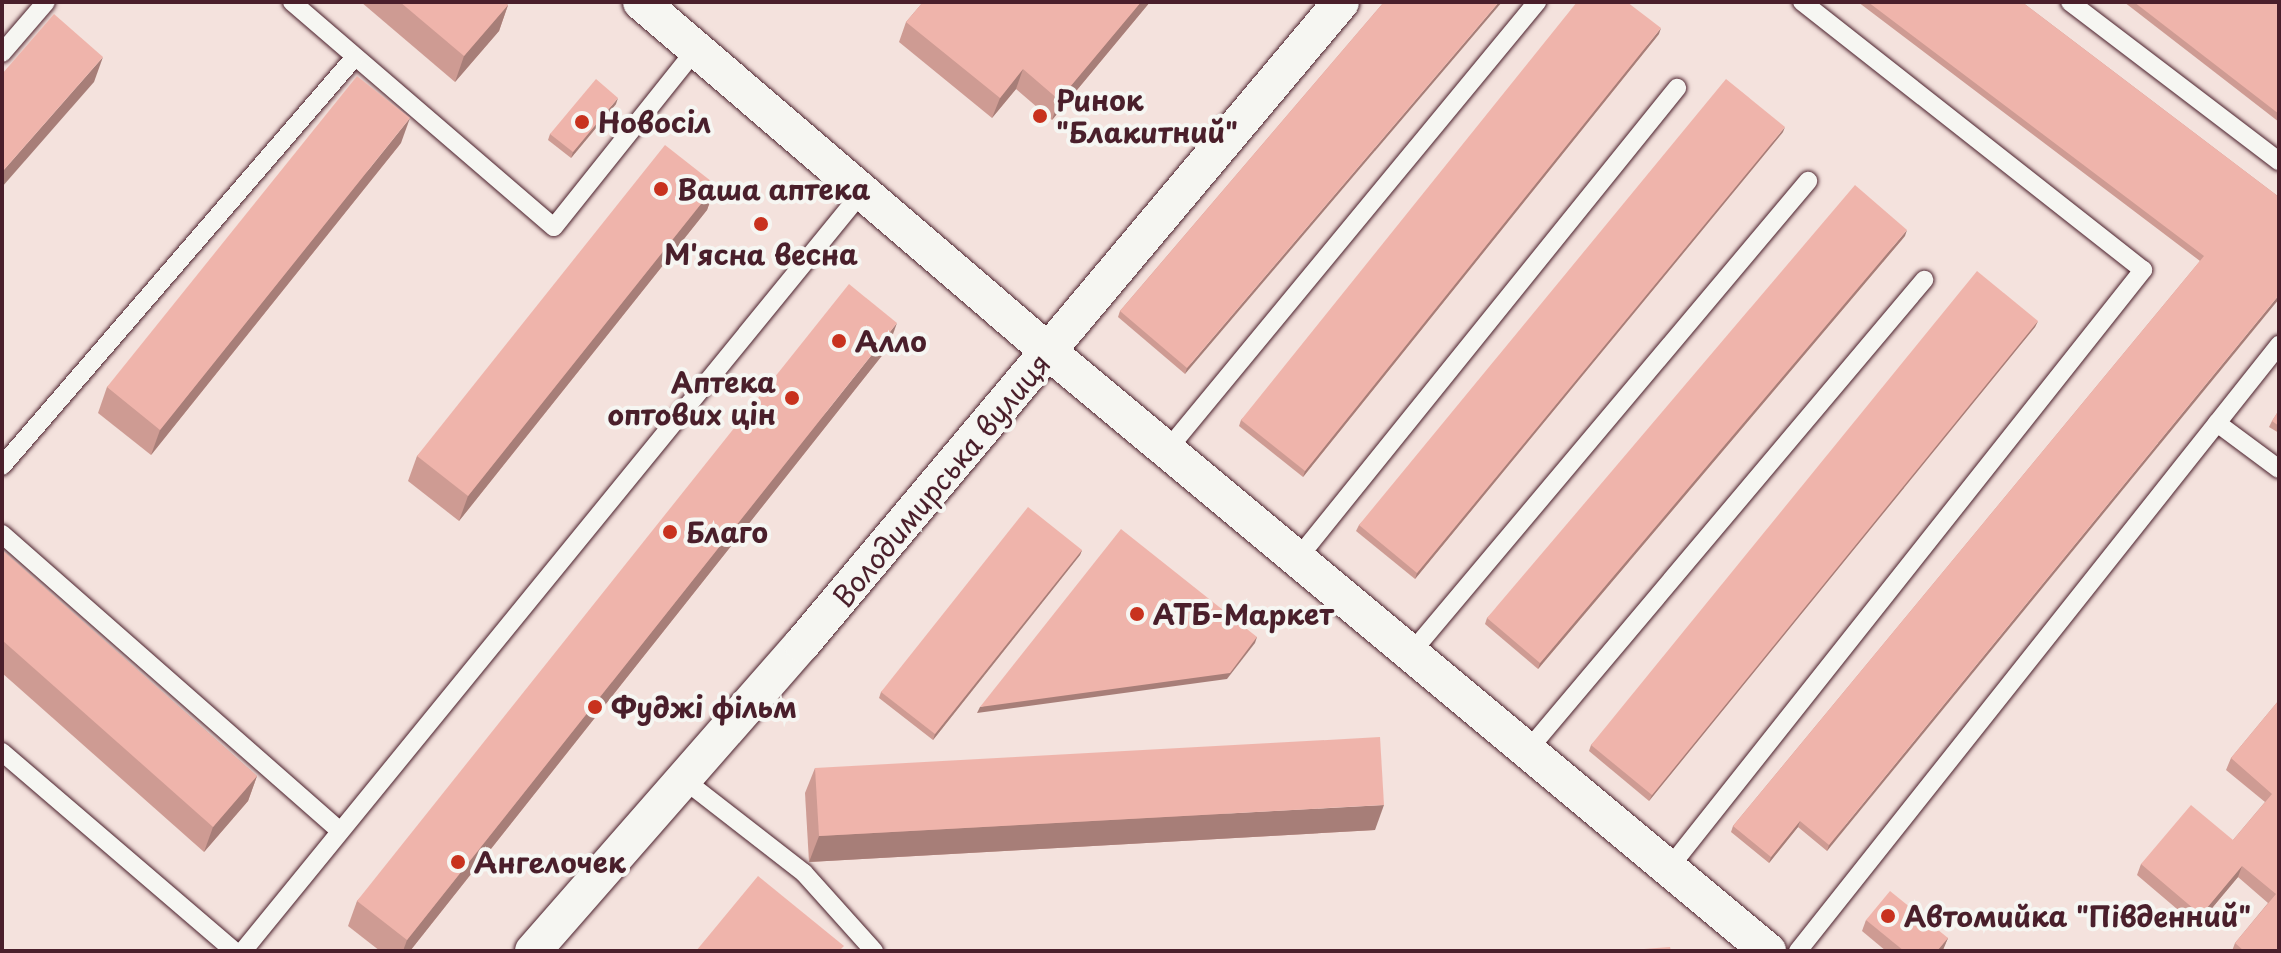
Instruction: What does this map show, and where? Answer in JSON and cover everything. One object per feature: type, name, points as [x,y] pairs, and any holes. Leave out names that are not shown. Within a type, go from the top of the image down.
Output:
[{"type":"street","points":[[641,2],[1049,352],[1768,951]]},
{"type":"street","name":"Володимирська вулиця","points":[[533,951],[1049,352],[1341,2]]},
{"type":"lane","points":[[2,53],[46,2]]},
{"type":"lane","points":[[292,2],[554,227],[696,49]]},
{"type":"lane","points":[[1168,449],[1537,2]]},
{"type":"lane","points":[[1670,867],[2143,270],[1802,2]]},
{"type":"lane","points":[[2070,2],[2279,161]]},
{"type":"lane","points":[[2,466],[354,58]]},
{"type":"lane","points":[[1298,558],[1677,88]]},
{"type":"lane","points":[[1411,653],[1808,181]]},
{"type":"lane","points":[[243,951],[862,192]]},
{"type":"lane","points":[[1528,750],[1924,280]]},
{"type":"lane","points":[[1798,951],[2279,345]]},
{"type":"lane","points":[[2217,423],[2279,469]]},
{"type":"lane","points":[[2,534],[340,831]]},
{"type":"lane","points":[[2,752],[234,951]]},
{"type":"lane","points":[[683,779],[804,873],[874,951]]},
{"type":"building","points":[[400,2],[504,2],[508,5],[464,56]]},
{"type":"building","points":[[923,2],[1141,2],[1059,100],[1023,69],[1000,98],[906,22]]},
{"type":"building","points":[[1384,2],[1499,2],[1187,368],[1120,311]]},
{"type":"building","points":[[1577,2],[1627,2],[1661,28],[1305,471],[1241,420]]},
{"type":"building","points":[[1868,2],[2022,2],[2279,197],[2279,295],[1829,845],[1800,821],[1771,857],[1733,826],[2204,256]]},
{"type":"building","points":[[2134,2],[2279,2],[2279,114]]},
{"type":"building","points":[[54,14],[103,57],[2,172],[2,74]]},
{"type":"building","points":[[357,76],[410,118],[160,430],[107,387]]},
{"type":"building","name":"Новосіл","points":[[596,79],[618,98],[573,152],[550,134]]},
{"type":"building","points":[[1726,79],[1785,127],[1417,573],[1359,525]]},
{"type":"building","points":[[665,145],[716,185],[468,496],[417,456]]},
{"type":"building","points":[[1855,185],[1907,230],[1540,663],[1487,618]]},
{"type":"building","points":[[1977,271],[2038,321],[1652,795],[1591,745]]},
{"type":"building","points":[[849,284],[897,323],[407,940],[357,901]]},
{"type":"building","points":[[2279,410],[2279,426],[2272,421]]},
{"type":"building","points":[[1028,507],[1082,550],[935,734],[881,692]]},
{"type":"building","name":"АТБ-Маркет","points":[[1121,529],[1257,637],[1230,673],[980,707]]},
{"type":"building","points":[[2,550],[257,776],[213,827],[2,640]]},
{"type":"building","points":[[2279,700],[2279,951],[2244,951],[2235,943],[2276,894],[2242,866],[2201,915],[2141,864],[2191,805],[2233,840],[2272,794],[2231,758]]},
{"type":"building","points":[[1380,737],[1384,805],[819,836],[815,768]]},
{"type":"building","points":[[758,876],[844,946],[839,951],[696,951]]},
{"type":"building","name":"Автомийка \"Південний\"","points":[[1890,891],[1948,938],[1937,951],[1904,951],[1866,920]]},
{"type":"building","points":[[1670,947],[1671,951],[1618,951]]},
{"type":"place","name":"Ринок \"Блакитний\"","points":[[1040,116]]},
{"type":"place","name":"Новосіл","points":[[582,122]]},
{"type":"place","name":"Ваша аптека","points":[[661,189]]},
{"type":"place","name":"М'ясна весна","points":[[761,224]]},
{"type":"place","name":"Алло","points":[[839,341]]},
{"type":"place","name":"Аптека оптових цін","points":[[792,398]]},
{"type":"place","name":"Благо","points":[[670,532]]},
{"type":"place","name":"АТБ-Маркет","points":[[1137,614]]},
{"type":"place","name":"Фуджі фільм","points":[[595,707]]},
{"type":"place","name":"Ангелочек","points":[[458,862]]},
{"type":"place","name":"Автомийка \"Південний\"","points":[[1888,916]]}]
